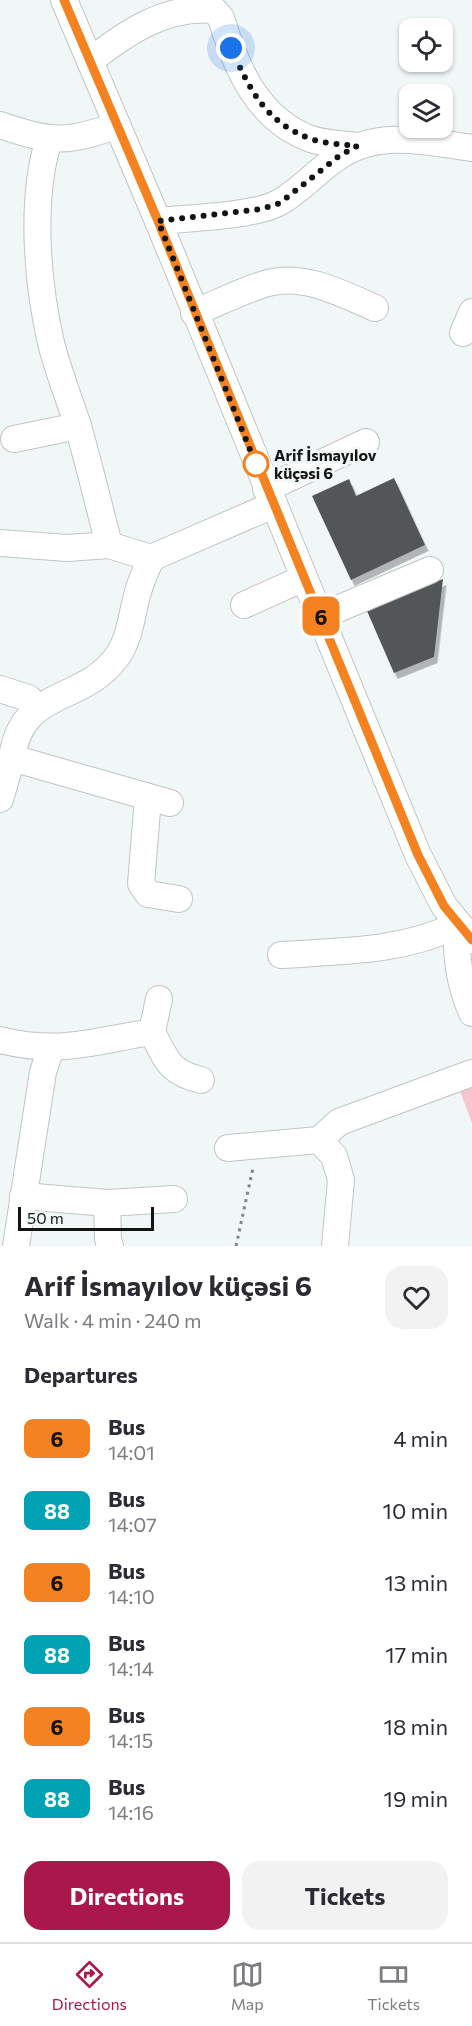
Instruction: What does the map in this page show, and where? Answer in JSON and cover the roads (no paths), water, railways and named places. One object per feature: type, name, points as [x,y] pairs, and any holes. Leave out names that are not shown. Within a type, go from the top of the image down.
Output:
[{"type":"street","points":[[64,0],[158,221],[430,881],[467,925]]},
{"type":"street","points":[[75,0],[87,53]]},
{"type":"street","points":[[87,53],[146,22],[198,9],[214,10],[220,18],[247,84],[262,106],[281,123],[312,139],[357,146]]},
{"type":"street","points":[[0,124],[49,139],[66,140],[84,137],[117,125]]},
{"type":"street","points":[[158,221],[261,209],[280,203],[339,156],[357,146],[379,140],[402,138],[472,148]]},
{"type":"street","points":[[49,139],[40,165],[42,289],[51,344],[78,426],[109,545]]},
{"type":"street","points":[[194,312],[268,283],[289,281],[325,287],[375,308]]},
{"type":"street","points":[[14,439],[78,426]]},
{"type":"street","points":[[0,799],[21,725],[38,707],[102,674],[117,657],[128,636],[138,592],[151,558],[270,497],[366,442]]},
{"type":"street","points":[[0,543],[43,548],[109,545],[151,558]]},
{"type":"street","points":[[321,616],[430,570]]},
{"type":"street","points":[[244,605],[304,578]]},
{"type":"street","points":[[0,689],[28,698],[38,707]]},
{"type":"street","points":[[12,758],[159,801],[141,884],[148,894],[179,899]]},
{"type":"street","points":[[281,956],[399,945],[433,937],[467,925]]},
{"type":"street","points":[[467,925],[456,960],[462,989],[472,1013]]},
{"type":"street","points":[[159,999],[152,1032],[170,1065],[180,1075],[201,1080]]},
{"type":"street","points":[[0,1040],[51,1048],[86,1045],[152,1032]]},
{"type":"street","points":[[16,1246],[43,1072],[51,1048]]},
{"type":"street","points":[[228,1148],[319,1140],[339,1122],[472,1073]]},
{"type":"street","points":[[319,1140],[334,1156],[341,1180],[335,1246]]},
{"type":"street","points":[[23,1196],[107,1203],[174,1199]]},
{"type":"street","points":[[107,1203],[110,1246]]},
{"type":"place","name":"Arif İsmayılov küçəsi 6","points":[[256,464]]}]
